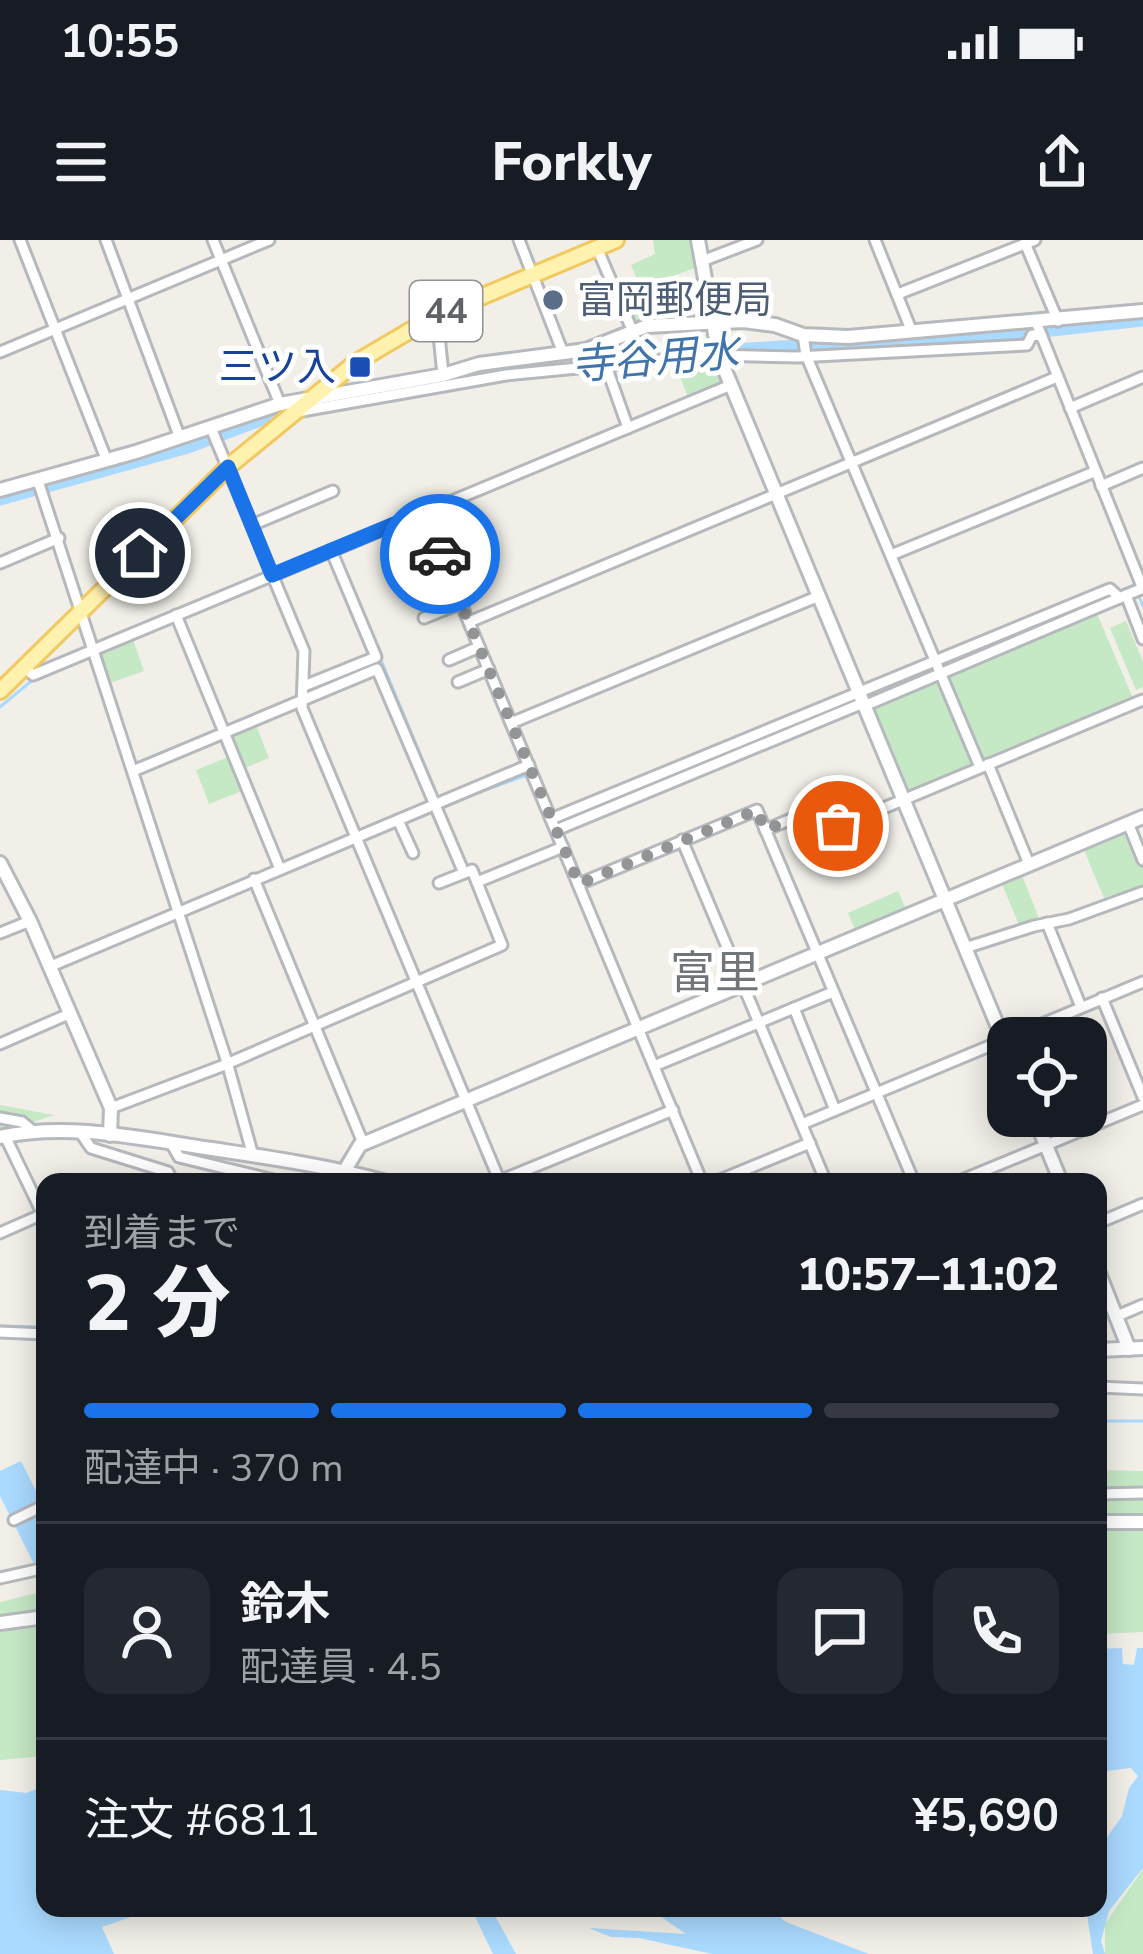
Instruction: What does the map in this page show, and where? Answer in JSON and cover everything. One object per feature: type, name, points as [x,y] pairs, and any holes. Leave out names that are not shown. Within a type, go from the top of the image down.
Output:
[{"type":"main road","name":"44","points":[[0,691],[287,408],[437,315],[616,240]]},
{"type":"street","points":[[20,240],[107,460]]},
{"type":"street","points":[[106,240],[180,438]]},
{"type":"street","points":[[213,240],[287,408]]},
{"type":"street","points":[[0,352],[269,240]]},
{"type":"street","points":[[520,240],[563,353]]},
{"type":"street","points":[[698,240],[719,356],[994,1017]]},
{"type":"street","points":[[702,261],[757,240]]},
{"type":"street","points":[[874,240],[912,332]]},
{"type":"street","points":[[898,294],[1028,241],[1058,321]]},
{"type":"street","points":[[594,246],[633,332]]},
{"type":"street","points":[[0,490],[287,408],[506,376],[1143,311]]},
{"type":"street","points":[[437,315],[443,375]]},
{"type":"street","points":[[1036,322],[1143,588],[1123,597]]},
{"type":"street","points":[[310,397],[599,346],[647,326],[766,323],[805,347],[974,350],[1027,345],[1032,335],[1042,336]]},
{"type":"street","points":[[599,346],[628,428]]},
{"type":"street","points":[[805,347],[938,667],[1029,864]]},
{"type":"street","points":[[355,363],[352,372],[361,389]]},
{"type":"street","points":[[469,622],[1057,377]]},
{"type":"street","points":[[1070,408],[1143,377]]},
{"type":"street","points":[[25,667],[33,674],[731,385]]},
{"type":"street","points":[[211,428],[304,650],[301,700],[495,1173]]},
{"type":"street","points":[[1101,486],[1143,469]]},
{"type":"street","points":[[891,555],[1094,472]]},
{"type":"street","points":[[38,481],[253,1156]]},
{"type":"street","points":[[252,525],[333,491]]},
{"type":"street","points":[[423,512],[698,1173]]},
{"type":"street","points":[[0,563],[59,538]]},
{"type":"street","points":[[401,555],[435,542]]},
{"type":"street","points":[[304,686],[376,658],[331,550]]},
{"type":"street","points":[[411,585],[447,570]]},
{"type":"street","points":[[554,825],[862,701],[1110,589],[1123,597],[1143,639]]},
{"type":"street","points":[[511,724],[819,596]]},
{"type":"street","points":[[424,618],[461,603]]},
{"type":"street","points":[[176,615],[280,869]]},
{"type":"street","points":[[449,660],[479,647]]},
{"type":"street","points":[[133,770],[377,669],[464,874]]},
{"type":"street","points":[[458,682],[489,669]]},
{"type":"street","points":[[765,830],[826,805],[840,832],[903,799],[1143,700]]},
{"type":"street","points":[[51,966],[529,765]]},
{"type":"street","points":[[579,884],[757,810],[910,1173]]},
{"type":"street","points":[[345,1170],[363,1143],[1143,817]]},
{"type":"street","points":[[398,820],[413,853]]},
{"type":"street","points":[[1128,823],[1143,860]]},
{"type":"street","points":[[682,840],[822,1173]]},
{"type":"street","points":[[477,882],[563,847]]},
{"type":"street","points":[[0,863],[51,966],[111,1108],[110,1135]]},
{"type":"street","points":[[111,1108],[502,945],[472,870],[439,883]]},
{"type":"street","points":[[254,879],[363,1143]]},
{"type":"street","points":[[965,948],[1143,892]]},
{"type":"street","points":[[0,933],[30,920]]},
{"type":"street","points":[[1046,923],[1081,1007]]},
{"type":"street","points":[[1061,1017],[1143,982]]},
{"type":"street","points":[[654,1066],[833,992]]},
{"type":"street","points":[[979,1173],[1143,1101],[1102,998]]},
{"type":"street","points":[[794,1008],[835,1110]]},
{"type":"street","points":[[0,1044],[71,1013]]},
{"type":"street","points":[[802,1124],[987,1052]]},
{"type":"street","points":[[521,1173],[673,1110]]},
{"type":"street","points":[[0,1118],[22,1122],[33,1131]]},
{"type":"street","points":[[36,1202],[2,1137],[33,1131],[110,1135],[355,1173]]},
{"type":"street","points":[[80,1132],[91,1148],[168,1173]]},
{"type":"street","points":[[1043,1137],[1057,1173]]},
{"type":"street","points":[[171,1143],[179,1157],[245,1173]]},
{"type":"street","points":[[738,1173],[810,1144]]},
{"type":"street","points":[[1107,1218],[1143,1204]]},
{"type":"street","points":[[0,1233],[36,1220]]},
{"type":"street","points":[[1107,1291],[1137,1352]]},
{"type":"street","points":[[1118,1316],[1143,1305]]},
{"type":"street","points":[[0,1332],[36,1334]]},
{"type":"street","points":[[1107,1350],[1137,1352]]},
{"type":"street","points":[[1107,1388],[1143,1389]]},
{"type":"street","points":[[1107,1494],[1143,1493]]},
{"type":"street","points":[[14,1520],[36,1509]]},
{"type":"street","points":[[1107,1522],[1143,1522]]},
{"type":"street","points":[[0,1578],[36,1570]]},
{"type":"street","points":[[2,1624],[36,1618]]},
{"type":"green space","points":[[653,240],[696,240],[700,266],[641,288],[631,265],[655,254]]},
{"type":"green space","points":[[656,285],[674,321],[633,326],[623,298]]},
{"type":"green space","points":[[715,361],[728,386],[690,402],[675,364]]},
{"type":"green space","points":[[1095,609],[1135,703],[903,799],[864,706]]},
{"type":"green space","points":[[1126,621],[1143,662],[1143,687],[1136,690],[1110,628]]},
{"type":"green space","points":[[132,637],[144,671],[107,684],[96,651]]},
{"type":"green space","points":[[254,720],[269,758],[240,770],[247,789],[209,804],[196,770],[233,755],[224,732]]},
{"type":"green space","points":[[1130,828],[1143,860],[1143,885],[1104,898],[1084,850]]},
{"type":"green space","points":[[1019,868],[1040,921],[1019,925],[999,877]]},
{"type":"green space","points":[[898,891],[908,914],[857,934],[848,913]]},
{"type":"green space","points":[[0,1105],[54,1115],[0,1129]]},
{"type":"green space","points":[[1107,1470],[1143,1471],[1143,1632],[1107,1634]]},
{"type":"green space","points":[[36,1593],[36,1757],[0,1760],[0,1602]]},
{"type":"green space","points":[[1143,1869],[1143,1954],[1105,1954],[1105,1924]]},
{"type":"water","points":[[21,1461],[36,1491],[35,1566],[0,1496],[0,1471]]},
{"type":"water","points":[[1122,1648],[1123,1664],[1134,1665],[1137,1648],[1143,1648],[1143,1868],[1109,1911],[1101,1941],[1105,1954],[1093,1954],[1087,1917],[1107,1917],[1107,1837],[1122,1816],[1129,1788],[1138,1776],[1131,1768],[1107,1771],[1107,1649]]},
{"type":"water","points":[[36,1789],[36,1917],[131,1917],[102,1927],[114,1954],[0,1954],[0,1790]]},
{"type":"water","points":[[475,1917],[496,1917],[516,1954],[493,1954]]},
{"type":"water","points":[[661,1917],[780,1917],[869,1954],[712,1954],[639,1938],[611,1937],[589,1928],[686,1934]]},
{"type":"waterway","name":"寺谷用水","points":[[673,355],[1025,332],[1143,319]]},
{"type":"waterway","name":"寺谷用水","points":[[0,498],[188,446],[279,412]]},
{"type":"waterway","points":[[867,695],[1134,585]]},
{"type":"waterway","points":[[1138,594],[1143,606]]},
{"type":"waterway","points":[[377,660],[381,660],[438,797]]},
{"type":"waterway","points":[[306,693],[352,672]]},
{"type":"waterway","points":[[0,707],[35,678]]},
{"type":"waterway","points":[[134,764],[297,697]]},
{"type":"waterway","points":[[557,824],[858,698]]},
{"type":"waterway","points":[[442,806],[527,775]]},
{"type":"waterway","points":[[0,1326],[36,1327]]},
{"type":"waterway","points":[[1107,1421],[1143,1421]]},
{"type":"waterway","points":[[1107,1489],[1143,1488]]},
{"type":"way so far","points":[[440,554],[579,884],[757,810],[765,830],[826,805],[838,826]]},
{"type":"place","name":"富岡郵便局","points":[[553,300]]},
{"type":"place","name":"三ツ入","points":[[360,367]]},
{"type":"district","name":"富里","points":[[715,973]]},
{"type":"route","points":[[140,553],[228,467],[272,575],[423,512],[440,554]]}]
